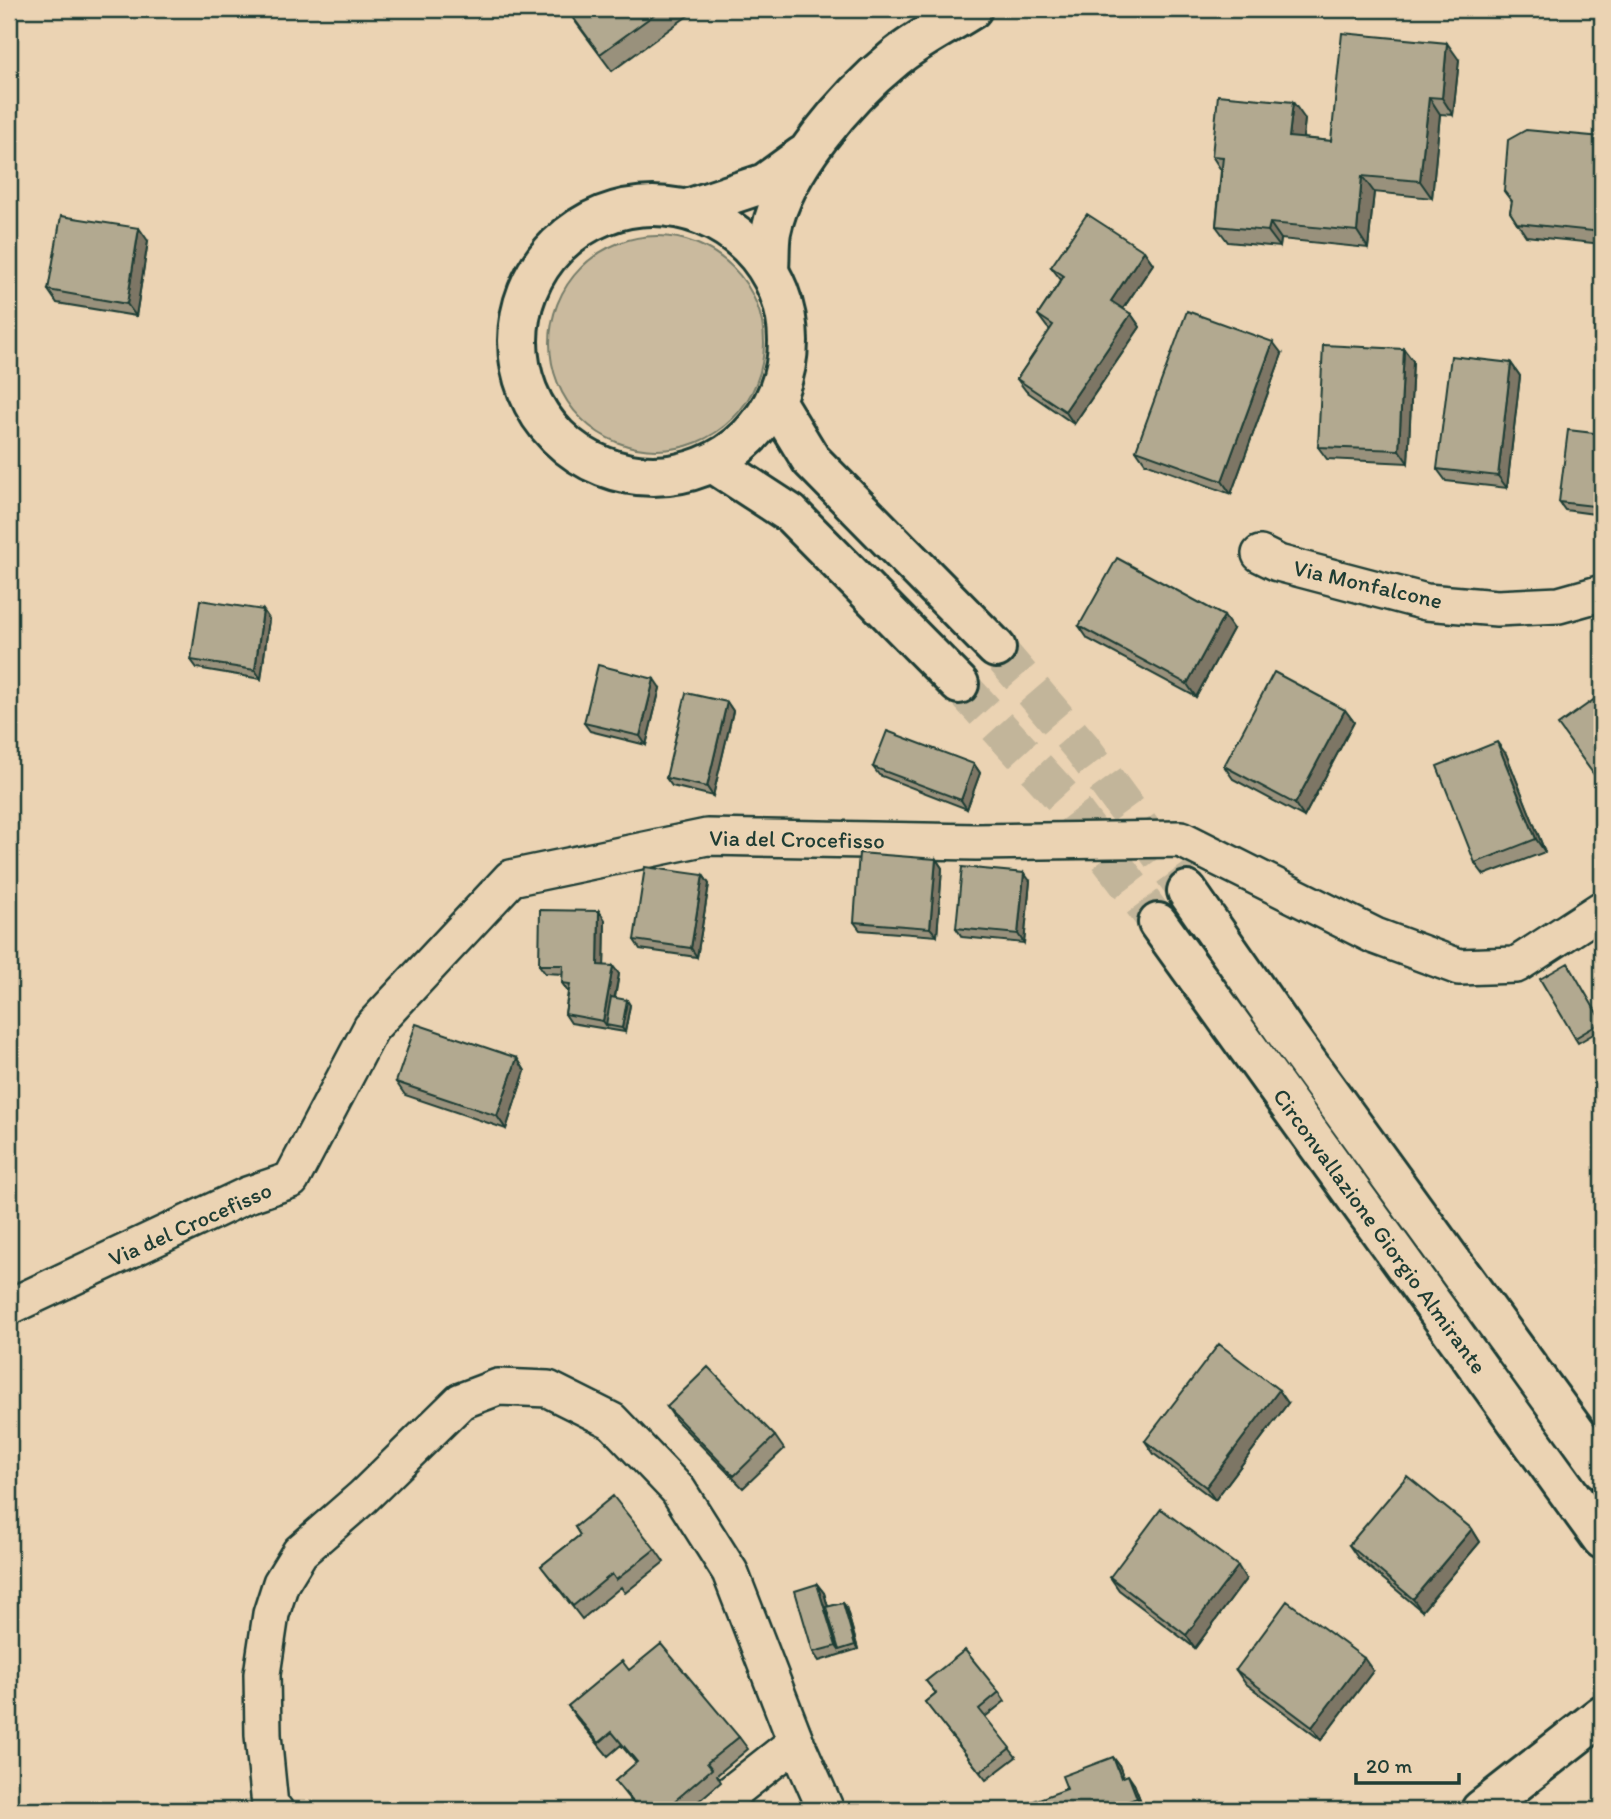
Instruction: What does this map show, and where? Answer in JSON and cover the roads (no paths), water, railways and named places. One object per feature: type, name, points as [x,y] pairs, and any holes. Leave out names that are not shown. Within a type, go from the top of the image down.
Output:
[{"type":"main road","points":[[769,269],[771,232],[782,199],[810,150],[856,92],[897,56],[972,9]]},
{"type":"main road","points":[[687,209],[765,183],[810,150]]},
{"type":"main road","points":[[647,205],[687,209],[712,218],[733,231],[753,249],[769,269],[783,300],[789,335],[787,369],[775,401],[749,438],[713,463],[675,475],[635,476],[596,465],[562,443],[537,412],[521,375],[517,335],[524,296],[544,260],[572,232],[607,213],[647,205]]},
{"type":"main road","points":[[775,401],[810,460],[996,649]]},
{"type":"main road","points":[[713,463],[791,514],[960,684]]},
{"type":"main road","name":"Circonvallazione Giorgio Almirante","points":[[1187,891],[1289,1037],[1602,1469]]},
{"type":"main road","name":"Circonvallazione Giorgio Almirante","points":[[1158,923],[1602,1539]]},
{"type":"main road","points":[[1481,1810],[1602,1715]]},
{"type":"street","name":"Via Monfalcone","points":[[1260,554],[1278,563],[1426,602],[1497,608],[1559,606],[1602,593]]},
{"type":"street","name":"Via del Crocefisso","points":[[9,1307],[247,1195],[291,1180],[371,1028],[511,878],[707,837],[976,842],[1181,839],[1375,936],[1459,967],[1516,965],[1602,909]]},
{"type":"street","points":[[275,1810],[270,1806],[263,1735],[262,1674],[271,1614],[281,1583],[300,1552],[363,1497],[461,1401],[498,1387],[548,1389],[612,1421],[678,1490],[730,1572],[796,1742],[826,1810]]},
{"type":"street","points":[[710,1810],[796,1742]]},
{"type":"tunnel","points":[[996,648],[1082,748],[1187,891]]},
{"type":"tunnel","points":[[959,684],[1065,800],[1158,923]]}]
